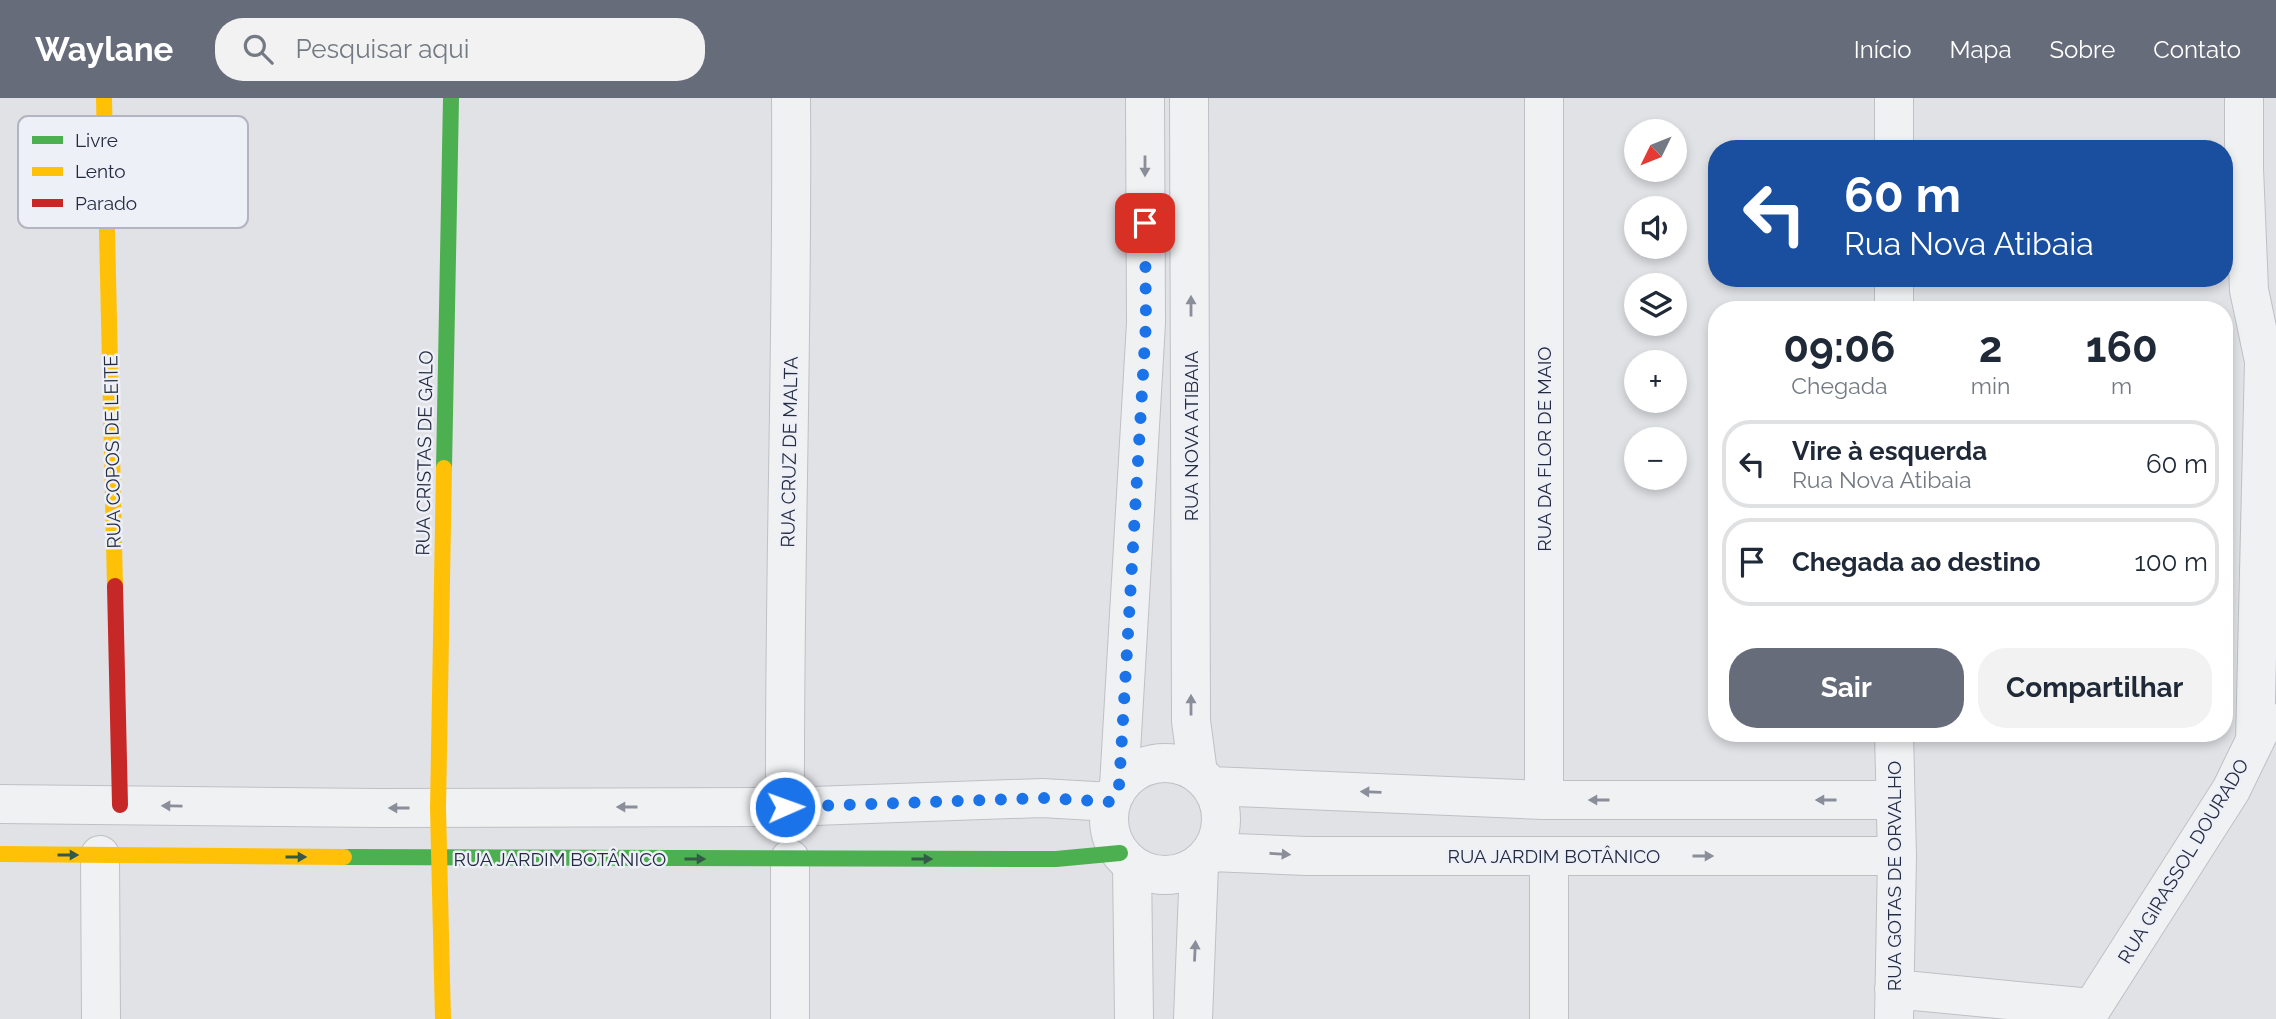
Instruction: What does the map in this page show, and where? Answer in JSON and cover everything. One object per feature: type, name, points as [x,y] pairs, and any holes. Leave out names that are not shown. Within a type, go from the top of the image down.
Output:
[{"type":"street","name":"RUA COPOS DE LEITE","points":[[104,98],[104,116]]},
{"type":"street","name":"RUA CRISTAS DE GALO","points":[[440,858],[438,808],[451,98]]},
{"type":"street","name":"RUA CRUZ DE MALTA","points":[[785,807],[792,288],[791,98]]},
{"type":"street","points":[[0,804],[438,808],[785,807],[1042,798],[1115,794],[1131,774],[1147,765],[1164,763],[1182,765],[1204,779],[1219,801],[1222,819],[1219,836],[1205,858],[1183,873],[1166,876],[1149,873],[1126,859],[1112,837],[1109,819],[1115,794],[1146,323],[1145,98]]},
{"type":"street","name":"RUA NOVA ATIBAIA","points":[[1189,98],[1191,721],[1204,779]]},
{"type":"street","name":"RUA DA FLOR DE MAIO","points":[[1544,98],[1544,800]]},
{"type":"street","points":[[1894,98],[1894,140]]},
{"type":"street","points":[[2244,98],[2249,290],[2270,372],[2255,741]]},
{"type":"street","name":"RUA COPOS DE LEITE","points":[[107,228],[120,805]]},
{"type":"street","name":"RUA GIRASSOL DOURADO","points":[[2088,1014],[2231,790],[2276,700]]},
{"type":"street","name":"RUA GOTAS DE ORVALHO","points":[[1894,742],[1897,856],[1894,1004]]},
{"type":"street","points":[[1204,779],[1544,800],[1894,800]]},
{"type":"street","name":"RUA JARDIM BOTÂNICO","points":[[0,854],[1126,859]]},
{"type":"street","points":[[100,855],[101,1019]]},
{"type":"street","points":[[1549,856],[1549,1019]]},
{"type":"street","name":"RUA JARDIM BOTÂNICO","points":[[1205,858],[1897,856]]},
{"type":"street","points":[[440,858],[443,1019]]},
{"type":"street","points":[[1193,1019],[1205,858]]},
{"type":"street","points":[[790,859],[790,1019]]},
{"type":"street","points":[[1126,859],[1134,1019]]},
{"type":"street","points":[[1894,1004],[2088,1014]]},
{"type":"traffic: fast","points":[[444,468],[451,98]]},
{"type":"traffic: fast","points":[[344,857],[1056,859],[1120,853]]},
{"type":"traffic: slow","points":[[104,98],[104,116]]},
{"type":"traffic: slow","points":[[107,228],[115,586]]},
{"type":"traffic: slow","points":[[443,1019],[438,808],[444,468]]},
{"type":"traffic: slow","points":[[0,854],[344,857]]},
{"type":"traffic: jam","points":[[115,586],[120,805]]},
{"type":"route","points":[[785,807],[1042,798],[1111,802],[1119,786],[1122,737],[1146,323],[1145,223]]}]
